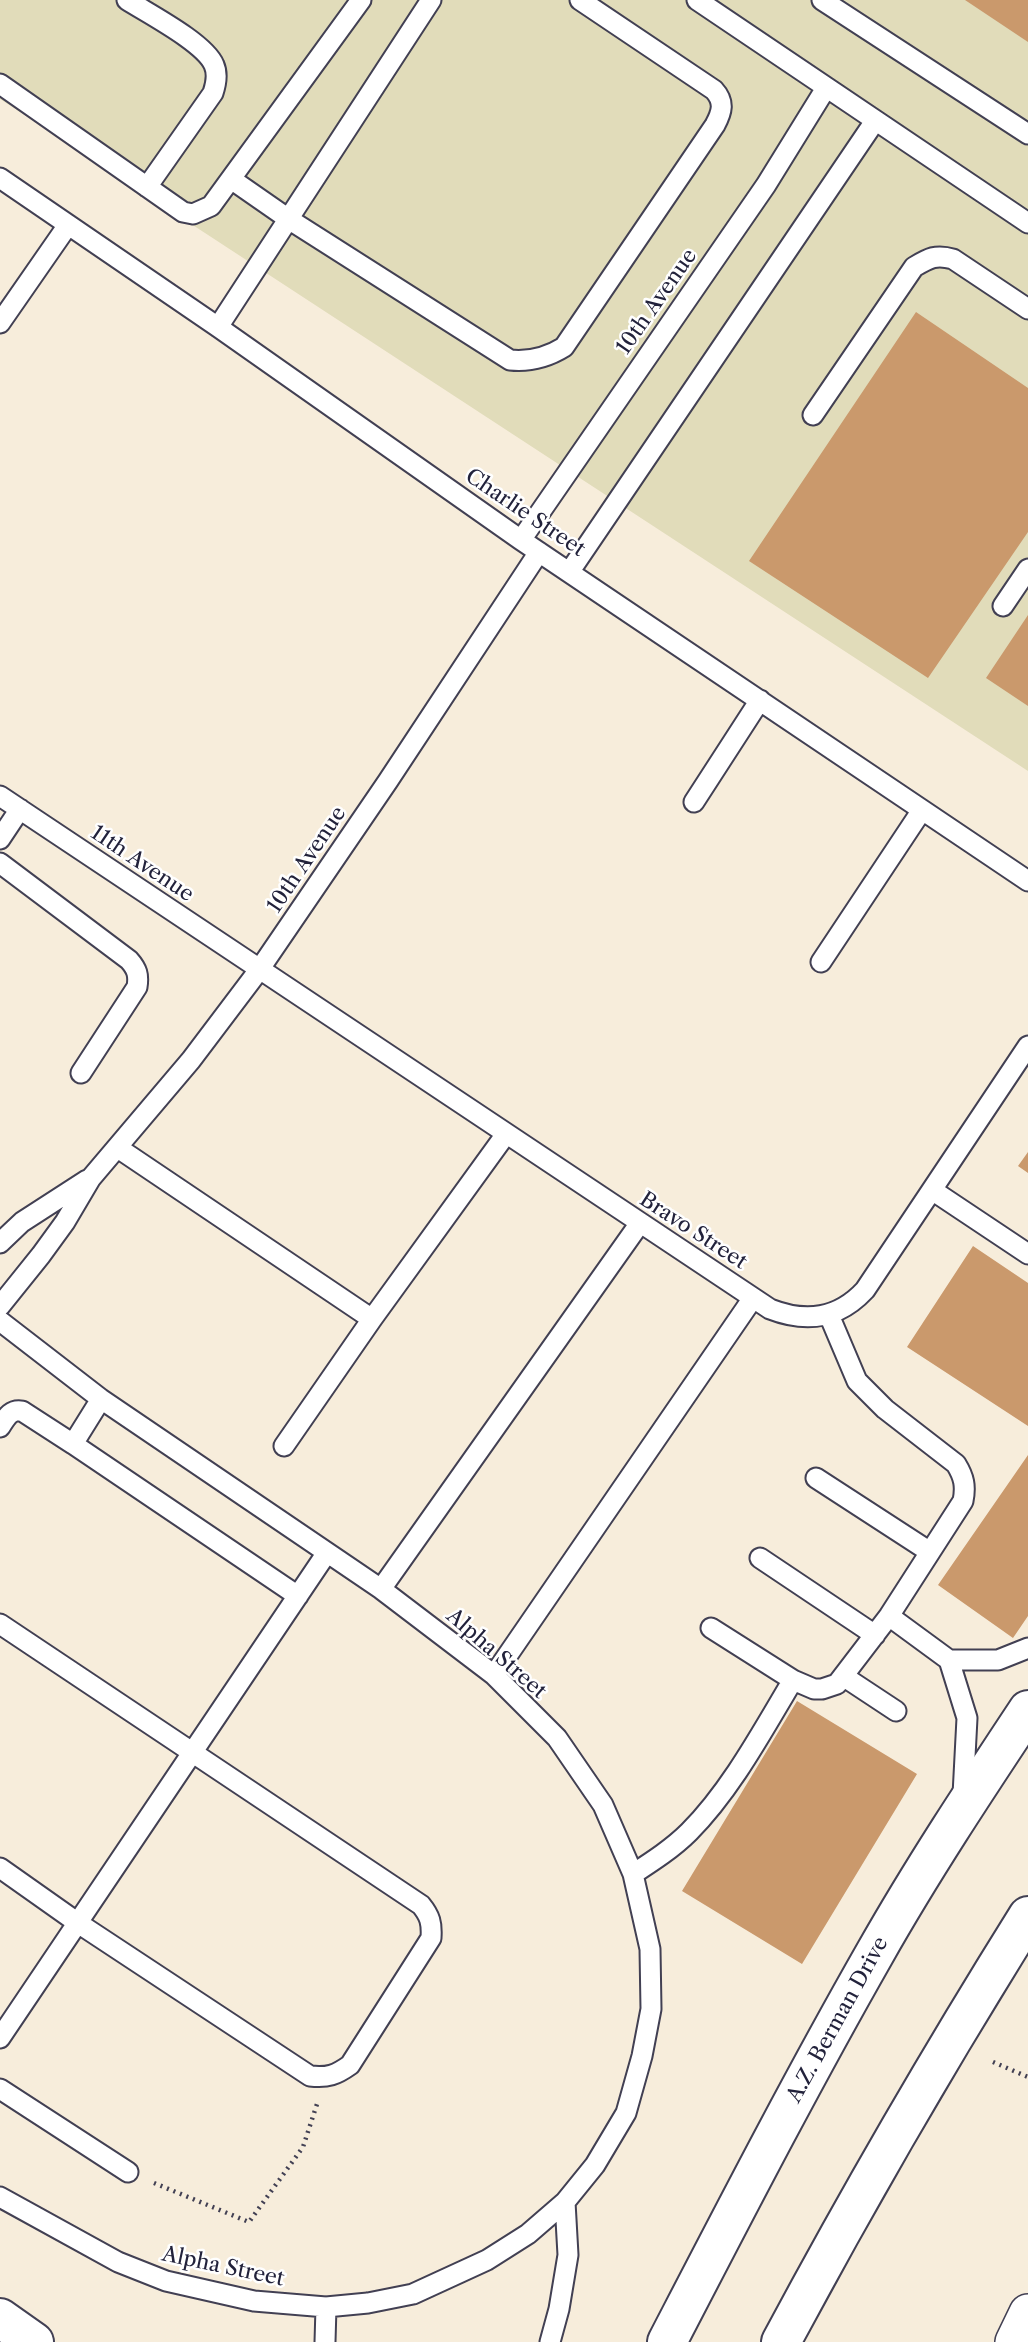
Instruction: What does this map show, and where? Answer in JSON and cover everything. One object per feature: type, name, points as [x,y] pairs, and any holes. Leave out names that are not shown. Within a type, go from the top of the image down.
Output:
[{"type":"main road","name":"A.Z. Berman Drive","points":[[667,2342],[798,2092],[876,1951],[962,1810],[1028,1710]]},
{"type":"main road","points":[[781,2342],[818,2272],[980,1993],[1028,1916]]},
{"type":"main road","points":[[0,2318],[34,2342]]},
{"type":"street","points":[[1014,2342],[1028,2313]]},
{"type":"lane","points":[[127,0],[205,50],[215,67],[217,79],[214,93],[147,187]]},
{"type":"lane","points":[[0,84],[183,212],[193,214],[211,206],[361,0]]},
{"type":"lane","points":[[218,327],[290,220],[430,0]]},
{"type":"lane","points":[[231,179],[290,220],[510,360],[536,359],[552,354],[564,346],[715,125],[722,107],[720,97],[714,90],[580,0]]},
{"type":"lane","points":[[697,0],[1028,223]]},
{"type":"lane","points":[[822,0],[1028,134]]},
{"type":"lane","name":"10th Avenue","points":[[521,540],[766,186],[826,88]]},
{"type":"lane","points":[[570,571],[875,121]]},
{"type":"lane","name":"Charlie Street","points":[[0,178],[521,540],[1028,881]]},
{"type":"lane","points":[[0,323],[68,225]]},
{"type":"lane","points":[[813,415],[914,267],[929,257],[939,255],[953,259],[1028,309]]},
{"type":"lane","name":"10th Avenue","points":[[0,1306],[65,1222],[91,1178],[191,1060],[259,970],[539,552]]},
{"type":"lane","points":[[1003,606],[1028,569]]},
{"type":"lane","points":[[694,802],[760,700]]},
{"type":"lane","name":"11th Avenue","points":[[0,796],[259,970]]},
{"type":"lane","points":[[0,839],[20,809]]},
{"type":"lane","points":[[821,962],[922,810]]},
{"type":"lane","points":[[0,863],[136,968],[139,977],[137,987],[81,1073]]},
{"type":"lane","name":"Bravo Street","points":[[259,970],[770,1309],[788,1316],[808,1318],[829,1315],[849,1305],[865,1290],[1028,1046]]},
{"type":"lane","points":[[284,1446],[506,1134]]},
{"type":"lane","points":[[118,1149],[372,1319]]},
{"type":"lane","name":"10th Avenue","points":[[0,1243],[22,1222],[91,1178]]},
{"type":"lane","points":[[932,1190],[1028,1254]]},
{"type":"lane","points":[[381,1589],[640,1223]]},
{"type":"lane","points":[[494,1675],[753,1298]]},
{"type":"lane","points":[[711,1628],[793,1680],[814,1689],[836,1684],[889,1616],[963,1501],[964,1476],[956,1464],[885,1409],[857,1381],[829,1315]]},
{"type":"lane","name":"Alpha Street","points":[[0,1321],[101,1399],[381,1589],[494,1675],[556,1738],[603,1805],[633,1874],[650,1949],[652,2009],[626,2113],[595,2165],[565,2202],[528,2234],[487,2260],[413,2294],[368,2303],[326,2307],[254,2301],[166,2281],[118,2262],[0,2197]]},
{"type":"lane","points":[[73,1444],[101,1399]]},
{"type":"lane","points":[[0,1427],[9,1413],[22,1411],[298,1595]]},
{"type":"lane","points":[[817,1478],[930,1552]]},
{"type":"lane","points":[[0,2038],[326,1554]]},
{"type":"lane","points":[[760,1558],[875,1634]]},
{"type":"lane","points":[[889,1616],[949,1660],[998,1660],[1028,1648]]},
{"type":"lane","points":[[0,1624],[421,1905],[429,1914],[432,1924],[431,1938],[350,2065],[338,2074],[326,2078],[310,2076],[78,1923],[0,1868]]},
{"type":"lane","points":[[949,1660],[967,1718],[962,1810]]},
{"type":"lane","points":[[843,1675],[896,1711]]},
{"type":"lane","points":[[633,1874],[665,1853],[690,1831],[712,1805],[759,1737],[793,1680]]},
{"type":"lane","points":[[0,2090],[128,2172]]},
{"type":"lane","points":[[550,2342],[559,2309],[568,2255],[565,2202]]},
{"type":"lane","points":[[325,2342],[326,2307]]},
{"type":"path","points":[[993,2062],[1028,2077]]},
{"type":"path","points":[[128,2172],[249,2222],[303,2147],[326,2078]]},
{"type":"shaded area","points":[[0,0],[1028,0],[1028,771],[0,99]]},
{"type":"building","points":[[965,0],[1028,0],[1028,42]]},
{"type":"building","points":[[916,312],[1028,388],[1028,532],[928,678],[749,561]]},
{"type":"building","points":[[1028,615],[1028,706],[986,678]]},
{"type":"building","points":[[1028,1152],[1028,1173],[1018,1166]]},
{"type":"building","points":[[973,1246],[1028,1283],[1028,1426],[907,1347]]},
{"type":"building","points":[[1028,1455],[1028,1616],[1013,1638],[938,1585]]},
{"type":"building","points":[[797,1701],[917,1774],[802,1964],[682,1891]]}]
